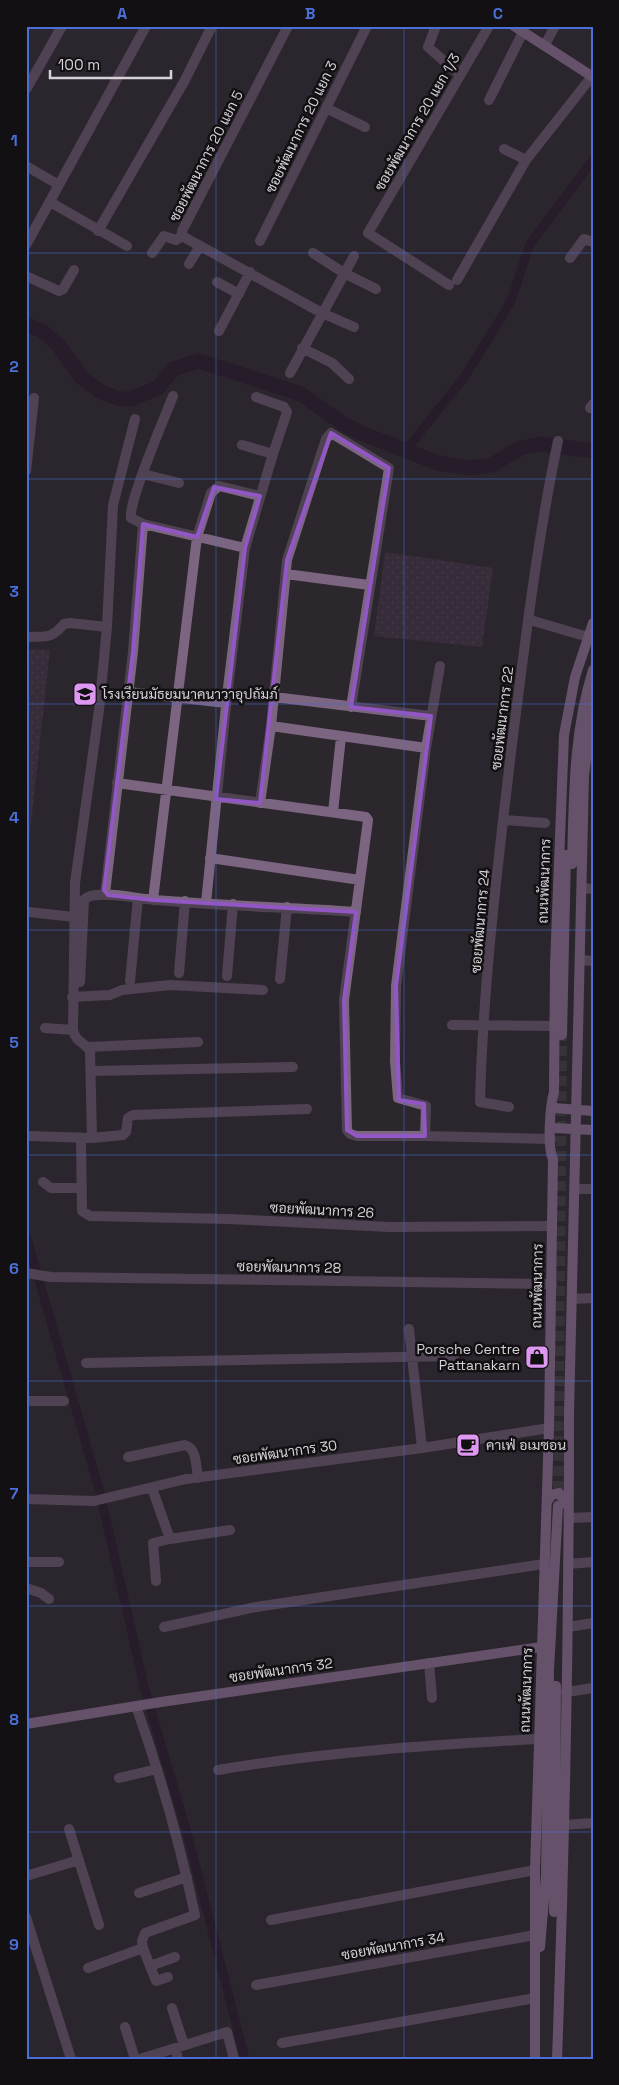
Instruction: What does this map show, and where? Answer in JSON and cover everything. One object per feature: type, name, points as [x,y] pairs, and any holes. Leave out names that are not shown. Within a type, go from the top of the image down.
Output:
[{"type":"main road","points":[[519,29],[592,76]]},
{"type":"main road","name":"ถนนพัฒนาการ","points":[[559,1980],[554,1938],[556,1670],[565,1509],[577,1129],[577,1110],[564,1033],[568,750],[573,703],[593,623]]},
{"type":"main road","name":"ถนนพัฒนาการ","points":[[564,1033],[576,750],[583,704],[593,670]]},
{"type":"main road","name":"ถนนพัฒนาการ","points":[[535,2059],[535,1870],[549,1428],[552,1284],[552,1100],[580,960],[588,889],[584,768],[593,699]]},
{"type":"main road","points":[[554,1092],[552,1134],[577,1129],[593,1130]]},
{"type":"main road","points":[[554,1108],[593,1111]]},
{"type":"main road","points":[[547,1502],[551,1495],[559,1493],[565,1509]]},
{"type":"main road","name":"ถนนพัฒนาการ","points":[[557,2059],[568,1627],[568,1564],[565,1509]]},
{"type":"main road","name":"ถนนพัฒนาการ","points":[[535,1994],[544,1917],[550,1670],[565,1509]]},
{"type":"main road","name":"ซอยพัฒนาการ 32","points":[[26,1724],[138,1705],[541,1647]]},
{"type":"street","points":[[27,88],[62,26]]},
{"type":"street","points":[[26,245],[146,26]]},
{"type":"street","points":[[98,231],[186,80],[212,26]]},
{"type":"street","name":"ซอยพัฒนาการ 20 แยก 5","points":[[288,26],[182,231],[182,236],[322,313],[354,327]]},
{"type":"street","name":"ซอยพัฒนาการ 20 แยก 3","points":[[260,241],[367,26]]},
{"type":"street","points":[[436,26],[428,47],[460,76]]},
{"type":"street","name":"ซอยพัฒนาการ 20 แยก 1/3","points":[[489,26],[368,232],[453,283],[526,160]]},
{"type":"street","points":[[545,45],[554,26]]},
{"type":"street","points":[[489,100],[519,29]]},
{"type":"street","points":[[504,149],[526,160],[592,76]]},
{"type":"street","points":[[326,108],[365,127]]},
{"type":"street","points":[[26,166],[60,185]]},
{"type":"street","points":[[50,202],[127,246]]},
{"type":"street","points":[[152,253],[164,236],[176,240],[182,236]]},
{"type":"street","points":[[570,258],[584,239],[593,242]]},
{"type":"street","points":[[189,264],[200,246]]},
{"type":"street","points":[[313,253],[344,273],[376,289]]},
{"type":"street","points":[[290,373],[354,256]]},
{"type":"street","points":[[26,276],[59,291],[63,289],[74,270]]},
{"type":"street","points":[[220,331],[250,272]]},
{"type":"street","points":[[217,282],[239,294]]},
{"type":"street","points":[[302,348],[332,363],[349,379]]},
{"type":"street","points":[[173,396],[143,474],[130,514],[132,520],[245,548]]},
{"type":"street","points":[[206,902],[226,703],[245,548],[287,409],[256,397]]},
{"type":"street","points":[[26,471],[34,398]]},
{"type":"street","points":[[135,419],[113,505],[107,627],[99,710],[79,841],[74,917],[73,1030],[76,1039],[88,1047],[198,1042]]},
{"type":"street","points":[[260,803],[271,726],[287,560],[326,439],[332,433],[389,468],[351,707]]},
{"type":"street","name":"ซอยพัฒนาการ 22","points":[[503,820],[547,492],[558,442]]},
{"type":"street","points":[[242,445],[273,454]]},
{"type":"street","points":[[143,474],[178,483]]},
{"type":"street","points":[[153,900],[168,791],[197,537],[214,488],[218,486],[260,496]]},
{"type":"street","points":[[105,894],[129,692],[143,524]]},
{"type":"street","points":[[286,574],[370,585]]},
{"type":"street","points":[[530,620],[587,641]]},
{"type":"street","points":[[26,637],[53,635],[58,633],[66,623],[107,627]]},
{"type":"street","points":[[425,1136],[426,1106],[398,1098],[395,1051],[396,986],[426,748],[440,666]]},
{"type":"street","points":[[129,692],[226,703]]},
{"type":"street","points":[[274,697],[431,716]]},
{"type":"street","points":[[271,726],[426,748]]},
{"type":"street","points":[[333,812],[341,736]]},
{"type":"street","points":[[117,784],[216,799],[359,815],[367,819],[344,1000],[347,1130],[350,1134],[357,1136],[552,1134]]},
{"type":"street","points":[[503,820],[545,823]]},
{"type":"street","name":"ซอยพัฒนาการ 24","points":[[503,820],[484,1024],[480,1102],[509,1108]]},
{"type":"street","points":[[210,858],[360,880]]},
{"type":"street","points":[[80,982],[84,900],[88,896],[105,894],[153,900],[356,912]]},
{"type":"street","points":[[130,981],[138,898]]},
{"type":"street","points":[[179,973],[185,901]]},
{"type":"street","points":[[227,976],[233,904]]},
{"type":"street","points":[[280,979],[287,908]]},
{"type":"street","points":[[30,912],[74,917]]},
{"type":"street","points":[[580,960],[593,961]]},
{"type":"street","points":[[72,997],[110,995],[122,990],[152,986],[263,990]]},
{"type":"street","points":[[452,1025],[484,1024],[564,1033]]},
{"type":"street","points":[[45,1028],[73,1030]]},
{"type":"street","points":[[43,1182],[51,1188],[82,1188],[92,1071],[88,1047]]},
{"type":"street","points":[[92,1071],[293,1067]]},
{"type":"street","points":[[29,1136],[86,1138],[123,1135],[126,1132],[128,1118],[132,1115],[307,1109]]},
{"type":"street","name":"ซอยพัฒนาการ 26","points":[[82,1188],[82,1211],[90,1216],[229,1219],[390,1227],[552,1226]]},
{"type":"street","points":[[575,1189],[593,1189]]},
{"type":"street","name":"ซอยพัฒนาการ 28","points":[[31,1274],[51,1277],[552,1284]]},
{"type":"street","points":[[572,1299],[593,1298]]},
{"type":"street","points":[[409,1329],[422,1448]]},
{"type":"street","points":[[86,1363],[454,1356]]},
{"type":"street","points":[[26,1401],[64,1401]]},
{"type":"street","name":"ซอยพัฒนาการ 30","points":[[26,1499],[94,1501],[198,1478],[422,1448],[549,1428]]},
{"type":"street","points":[[128,1457],[185,1445],[190,1446],[193,1450],[198,1478]]},
{"type":"street","points":[[152,1488],[170,1539]]},
{"type":"street","points":[[565,1509],[593,1517]]},
{"type":"street","points":[[156,1581],[153,1544],[170,1539],[230,1530]]},
{"type":"street","points":[[26,1562],[58,1562]]},
{"type":"street","points":[[568,1564],[593,1562]]},
{"type":"street","points":[[164,1627],[256,1607],[544,1564]]},
{"type":"street","points":[[26,1588],[41,1593],[49,1599]]},
{"type":"street","points":[[568,1627],[593,1623]]},
{"type":"street","points":[[429,1663],[432,1698]]},
{"type":"street","points":[[566,1692],[593,1688]]},
{"type":"street","points":[[138,1705],[188,1877],[195,1915],[145,1933],[142,1941],[143,1948],[156,1981],[168,1977]]},
{"type":"street","points":[[218,1770],[261,1763],[400,1747],[538,1739]]},
{"type":"street","points":[[119,1778],[157,1769]]},
{"type":"street","points":[[564,1825],[593,1823]]},
{"type":"street","points":[[69,1829],[99,1926]]},
{"type":"street","points":[[26,1876],[79,1860]]},
{"type":"street","points":[[272,1920],[535,1870]]},
{"type":"street","points":[[139,1893],[188,1877]]},
{"type":"street","points":[[26,1917],[71,2059]]},
{"type":"street","name":"ซอยพัฒนาการ 34","points":[[256,1985],[535,1935]]},
{"type":"street","points":[[88,1968],[143,1948]]},
{"type":"street","points":[[150,1966],[175,1957]]},
{"type":"street","points":[[282,2043],[535,1994]]},
{"type":"street","points":[[172,2008],[179,2047],[178,2059]]},
{"type":"street","points":[[125,2027],[135,2059]]},
{"type":"street","points":[[140,2059],[226,2032],[234,2059]]},
{"type":"highlighted area","points":[[331,433],[389,468],[351,707],[431,716],[396,986],[399,1100],[424,1104],[425,1136],[357,1136],[347,1130],[344,1000],[356,912],[153,900],[108,895],[104,890],[133,652],[143,524],[197,537],[214,487],[260,496],[245,548],[216,799],[260,803],[287,560]]},
{"type":"shaded area","points":[[385,552],[493,568],[482,647],[374,636]]},
{"type":"shaded area","points":[[26,649],[50,650],[26,870]]},
{"type":"waterway","points":[[406,450],[463,379],[511,301],[530,244],[593,160]]},
{"type":"waterway","points":[[26,325],[41,330],[58,345],[82,378],[101,392],[120,399],[130,399],[158,388],[173,369],[199,361],[301,394],[342,423],[361,433],[438,463],[470,468],[492,465],[520,448],[541,444],[593,451]]},
{"type":"waterway","points":[[26,1235],[100,1493],[145,1690],[188,1836],[245,2059]]},
{"type":"tunnel","points":[[558,1506],[562,1035]]},
{"type":"place","name":"โรงเรียนมัธยมนาคนาวาอุปถัมภ์","points":[[85,694]]},
{"type":"place","name":"Porsche Centre Pattanakarn","points":[[537,1357]]},
{"type":"place","name":"คาเฟ่ อเมซอน","points":[[468,1445]]}]
